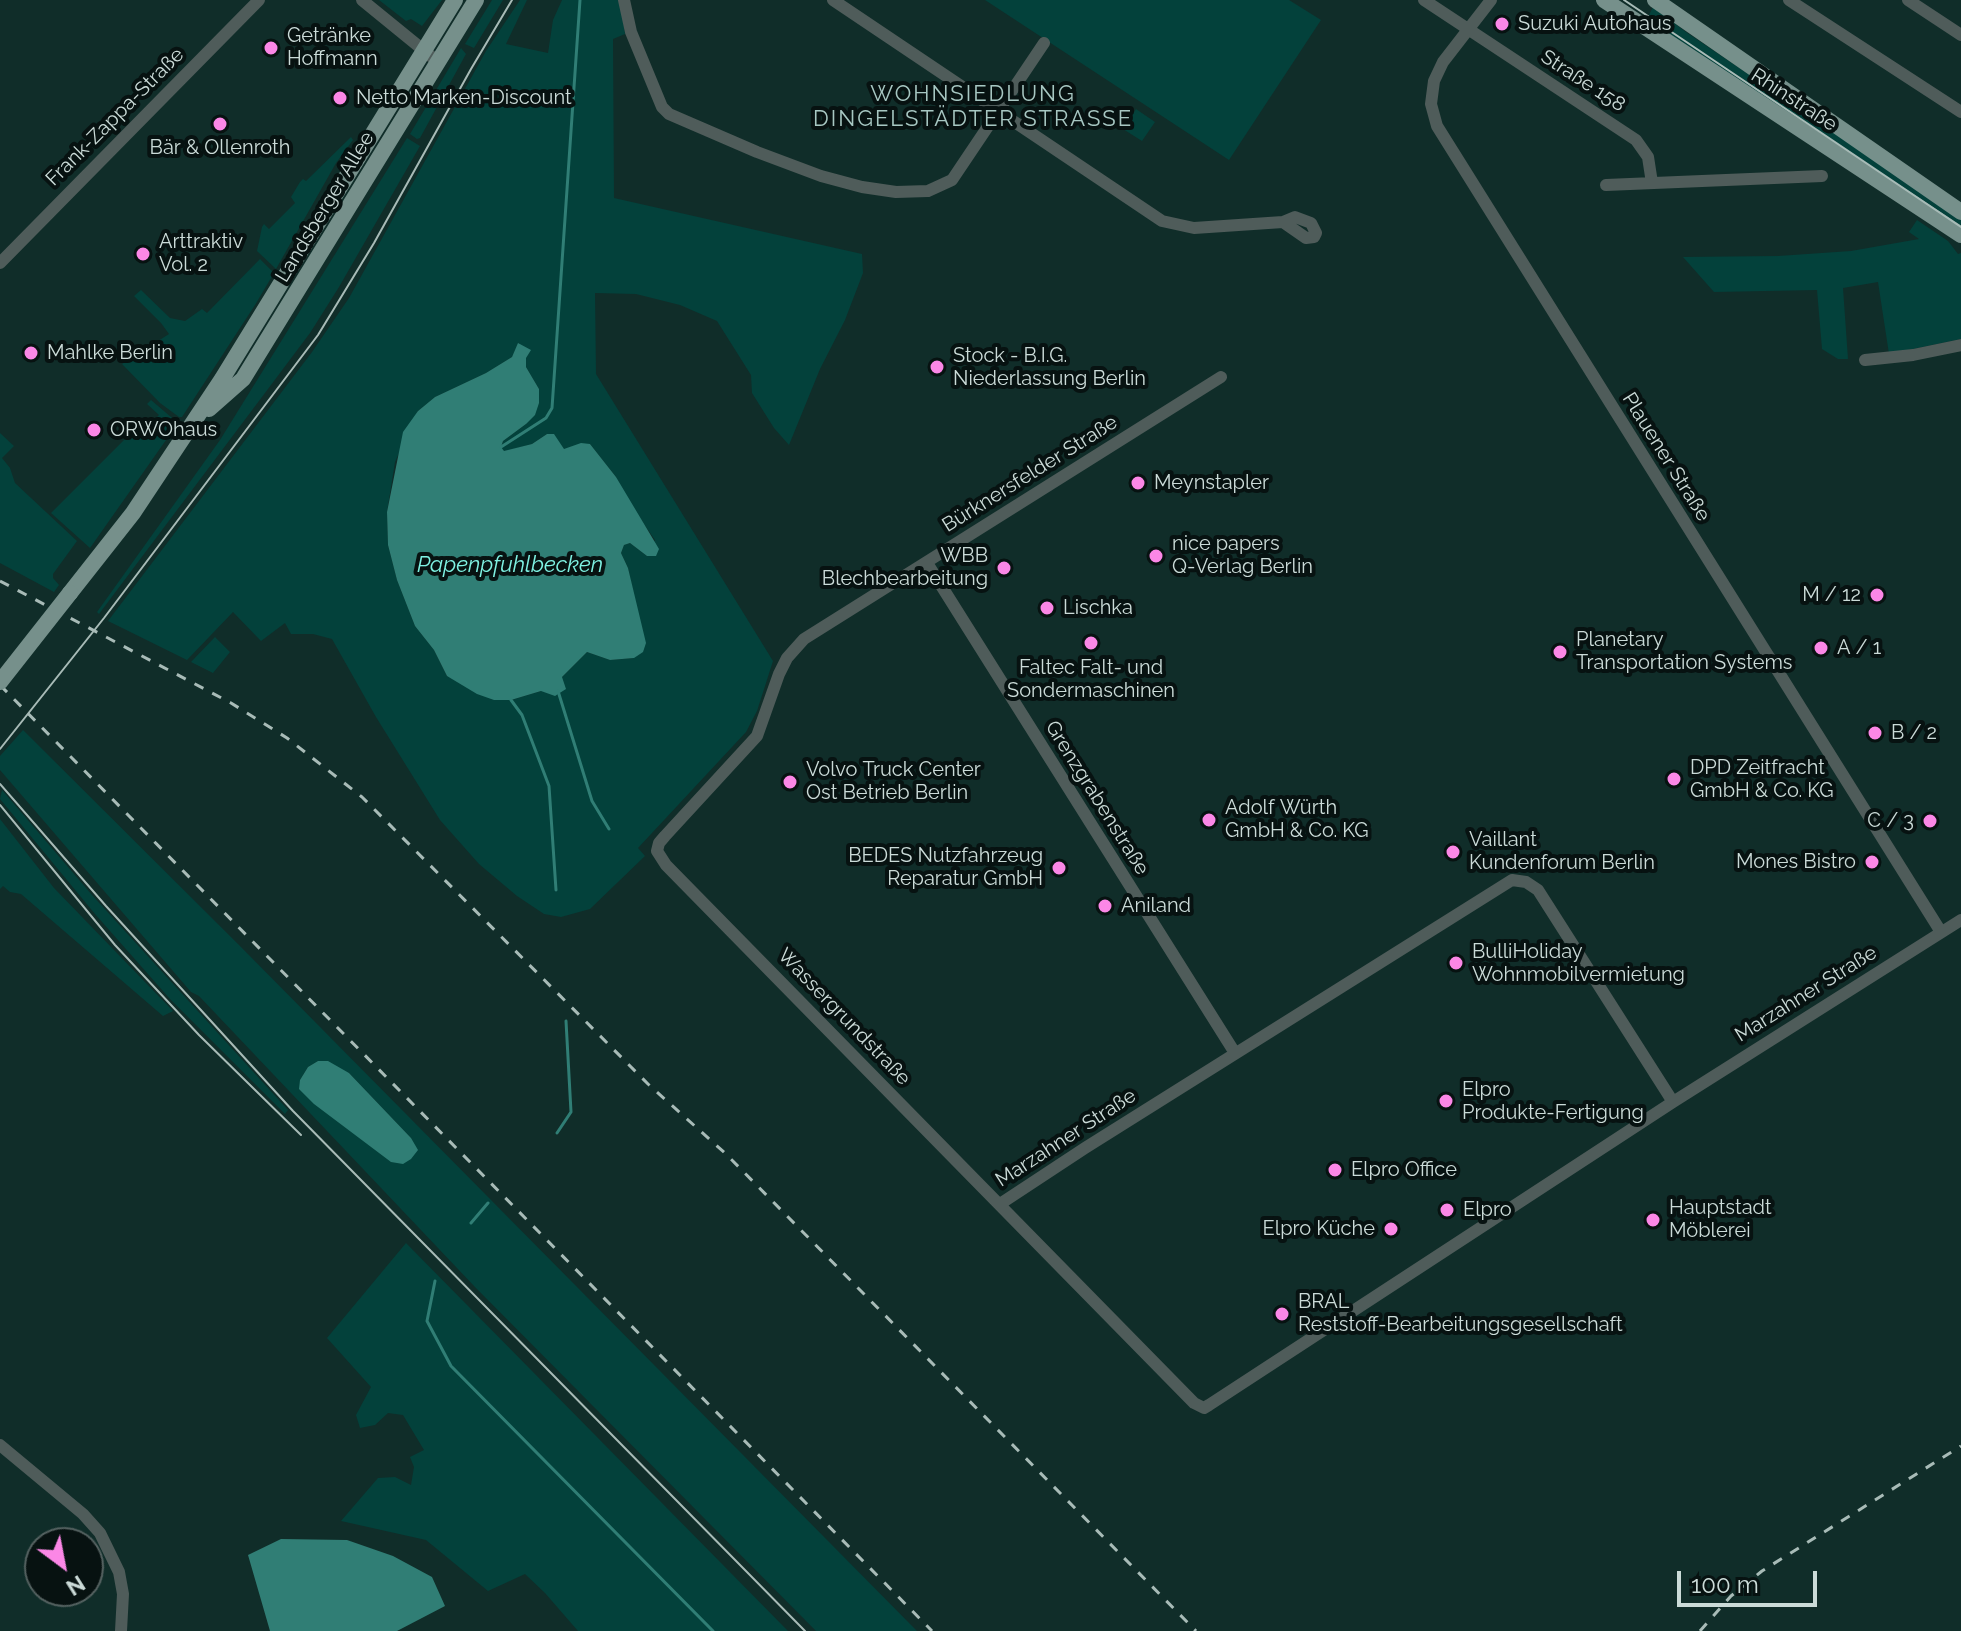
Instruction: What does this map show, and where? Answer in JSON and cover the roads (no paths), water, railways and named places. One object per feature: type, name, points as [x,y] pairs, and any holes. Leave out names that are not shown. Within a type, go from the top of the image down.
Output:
[{"type":"main road","name":"Landsberger Allee","points":[[0,682],[133,513],[194,423],[455,0]]},
{"type":"main road","name":"Landsberger Allee","points":[[194,423],[243,379],[476,0]]},
{"type":"main road","name":"Rhinstraße","points":[[1604,0],[1961,235]]},
{"type":"main road","name":"Rhinstraße","points":[[1655,0],[1961,212]]},
{"type":"street","name":"Frank-Zappa-Straße","points":[[0,263],[259,0]]},
{"type":"street","points":[[362,0],[438,62]]},
{"type":"street","points":[[624,0],[629,28],[662,107],[669,114],[793,166],[862,187],[908,193],[928,191],[947,184],[957,175],[1044,43]]},
{"type":"street","points":[[833,0],[1171,225],[1194,228],[1283,222]]},
{"type":"street","name":"Straße 158","points":[[1424,0],[1636,140],[1648,157],[1652,183]]},
{"type":"street","name":"Plauener Straße","points":[[1491,0],[1443,62],[1434,81],[1431,104],[1437,126],[1941,932]]},
{"type":"street","points":[[1789,0],[1961,112]]},
{"type":"street","points":[[1908,0],[1961,35]]},
{"type":"street","points":[[1606,185],[1822,176]]},
{"type":"street","points":[[1865,360],[1913,355],[1961,345]]},
{"type":"street","name":"Bürknersfelder Straße","points":[[660,858],[657,851],[659,843],[757,736],[779,674],[793,650],[804,639],[1221,377]]},
{"type":"street","name":"Grenzgrabenstraße","points":[[927,563],[1235,1053]]},
{"type":"street","name":"Wassergrundstraße","points":[[660,858],[1000,1204]]},
{"type":"street","name":"Marzahner Straße","points":[[1673,1102],[1543,898],[1533,885],[1519,880],[1505,883],[1000,1204],[1187,1397],[1204,1408],[1673,1102],[1961,920]]},
{"type":"street","points":[[0,1445],[83,1514],[100,1533],[119,1572],[123,1594],[121,1631]]},
{"type":"water","name":"Papenpfuhlbecken","points":[[518,343],[531,350],[526,358],[526,367],[539,389],[539,403],[535,415],[503,441],[501,447],[504,451],[532,444],[547,434],[554,434],[564,449],[581,443],[590,444],[616,477],[659,549],[656,556],[647,556],[630,543],[624,545],[621,553],[628,568],[646,643],[643,652],[634,658],[610,660],[587,652],[562,677],[566,689],[555,696],[541,691],[511,700],[494,700],[447,676],[434,650],[415,626],[397,580],[388,545],[387,512],[403,432],[418,411],[435,397],[512,357]]},
{"type":"water","points":[[318,1061],[328,1061],[349,1073],[411,1138],[418,1150],[411,1159],[403,1164],[391,1162],[314,1104],[299,1089],[300,1080],[308,1067]]},
{"type":"water","points":[[281,1539],[347,1540],[393,1556],[432,1577],[445,1606],[397,1631],[270,1631],[248,1555]]},
{"type":"waterway","points":[[501,447],[546,418],[552,408],[580,0]]},
{"type":"waterway","points":[[558,691],[592,801],[609,829]]},
{"type":"waterway","points":[[511,700],[522,715],[549,786],[556,890]]},
{"type":"waterway","points":[[557,1133],[571,1112],[566,1021]]},
{"type":"waterway","points":[[471,1223],[488,1203]]},
{"type":"waterway","points":[[435,1281],[427,1321],[451,1366],[713,1631]]},
{"type":"tram line","points":[[0,749],[104,618],[318,335],[512,0]]},
{"type":"tram line","points":[[1624,0],[1961,227]]},
{"type":"tram line","points":[[0,784],[106,906],[293,1111],[805,1631]]},
{"type":"tram line","points":[[0,805],[115,945],[199,1035],[301,1135]]},
{"type":"railway","points":[[0,581],[231,703],[287,738],[362,797],[648,1084],[726,1154],[1196,1631]]},
{"type":"railway","points":[[0,685],[932,1631]]},
{"type":"railway","points":[[1700,1631],[1731,1596],[1762,1571],[1961,1446]]},
{"type":"place","name":"Suzuki Autohaus","points":[[1502,24]]},
{"type":"place","name":"Getränke Hoffmann","points":[[271,48]]},
{"type":"place","name":"Netto Marken-Discount","points":[[340,98]]},
{"type":"place","name":"Bär & Ollenroth","points":[[220,124]]},
{"type":"place","name":"Arttraktiv Vol. 2","points":[[143,254]]},
{"type":"place","name":"Mahlke Berlin","points":[[31,353]]},
{"type":"place","name":"Stock - B.I.G. Niederlassung Berlin","points":[[937,367]]},
{"type":"place","name":"ORWOhaus","points":[[94,430]]},
{"type":"place","name":"Meynstapler","points":[[1138,483]]},
{"type":"place","name":"nice papers Q-Verlag Berlin","points":[[1156,556]]},
{"type":"place","name":"WBB Blechbearbeitung","points":[[1004,568]]},
{"type":"place","name":"M / 12","points":[[1877,595]]},
{"type":"place","name":"Lischka","points":[[1047,608]]},
{"type":"place","name":"Faltec Falt- und Sondermaschinen","points":[[1091,643]]},
{"type":"place","name":"A / 1","points":[[1821,648]]},
{"type":"place","name":"Planetary Transportation Systems","points":[[1560,652]]},
{"type":"place","name":"B / 2","points":[[1875,733]]},
{"type":"place","name":"DPD Zeitfracht GmbH & Co. KG","points":[[1674,779]]},
{"type":"place","name":"Volvo Truck Center Ost Betrieb Berlin","points":[[790,782]]},
{"type":"place","name":"Adolf Würth GmbH & Co. KG","points":[[1209,820]]},
{"type":"place","name":"C / 3","points":[[1930,821]]},
{"type":"place","name":"Vaillant Kundenforum Berlin","points":[[1453,852]]},
{"type":"place","name":"Mones Bistro","points":[[1872,862]]},
{"type":"place","name":"BEDES Nutzfahrzeug Reparatur GmbH","points":[[1059,868]]},
{"type":"place","name":"Aniland","points":[[1105,906]]},
{"type":"place","name":"BulliHoliday Wohnmobilvermietung","points":[[1456,963]]},
{"type":"place","name":"Elpro Produkte-Fertigung","points":[[1446,1101]]},
{"type":"place","name":"Elpro Office","points":[[1335,1170]]},
{"type":"place","name":"Elpro","points":[[1447,1210]]},
{"type":"place","name":"Hauptstadt Möblerei","points":[[1653,1220]]},
{"type":"place","name":"Elpro Küche","points":[[1391,1229]]},
{"type":"place","name":"BRAL Reststoff-Bearbeitungsgesellschaft","points":[[1282,1314]]},
{"type":"district","name":"WOHNSIEDLUNG DINGELSTÄDTER STRASSE","points":[[973,106]]}]
